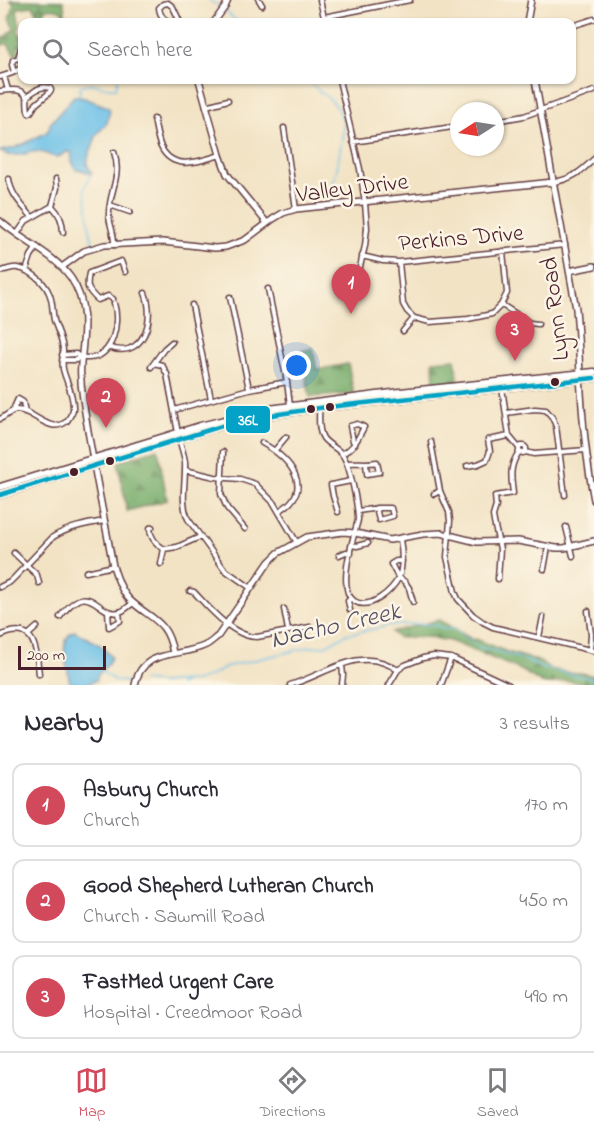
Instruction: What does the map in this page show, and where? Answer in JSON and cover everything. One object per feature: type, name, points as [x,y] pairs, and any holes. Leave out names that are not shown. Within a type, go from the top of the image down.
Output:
[{"type":"main road","points":[[0,488],[93,462],[233,417],[290,405],[319,405],[502,388],[594,372]]},
{"type":"main road","points":[[178,436],[319,405],[580,376],[594,378]]},
{"type":"main road","points":[[0,495],[93,462]]},
{"type":"street","points":[[217,18],[228,0]]},
{"type":"street","points":[[259,0],[262,5]]},
{"type":"street","points":[[320,0],[324,18]]},
{"type":"street","points":[[332,18],[410,0]]},
{"type":"street","points":[[529,18],[531,0]]},
{"type":"street","points":[[163,18],[159,8],[168,3],[173,7],[178,18]]},
{"type":"street","points":[[576,25],[594,19]]},
{"type":"street","points":[[14,72],[13,60],[18,59]]},
{"type":"street","points":[[8,90],[2,77],[18,71]]},
{"type":"street","points":[[200,84],[227,174],[267,223]]},
{"type":"street","points":[[340,84],[365,202],[367,228],[358,275]]},
{"type":"street","name":"Lynn Road","points":[[536,84],[578,327],[586,450],[594,500]]},
{"type":"street","points":[[0,90],[18,90],[24,93],[28,112],[31,112],[51,90],[45,86],[26,97]]},
{"type":"street","points":[[504,119],[524,116],[594,91]]},
{"type":"street","points":[[206,106],[228,100]]},
{"type":"street","points":[[154,119],[161,147],[174,160],[187,163],[220,156]]},
{"type":"street","points":[[353,142],[450,127]]},
{"type":"street","points":[[284,128],[296,209]]},
{"type":"street","points":[[114,152],[118,167],[109,219],[114,244]]},
{"type":"street","points":[[553,182],[570,178],[594,159]]},
{"type":"street","points":[[9,179],[11,191],[32,217]]},
{"type":"street","points":[[17,234],[26,221],[52,206],[57,188],[56,179]]},
{"type":"street","name":"Valley Drive","points":[[63,267],[84,251],[114,244],[163,242],[215,248],[226,247],[244,240],[283,213],[296,209],[553,182]]},
{"type":"street","points":[[110,205],[130,212]]},
{"type":"street","points":[[52,206],[61,220],[63,232]]},
{"type":"street","points":[[0,221],[63,267],[72,280],[82,303],[85,325],[80,357],[81,385],[113,566],[124,591],[165,628],[173,652]]},
{"type":"street","name":"Perkins Drive","points":[[362,256],[399,262],[565,245]]},
{"type":"street","points":[[26,271],[37,247]]},
{"type":"street","points":[[399,262],[403,304],[414,318],[430,322],[474,318],[492,314],[501,305],[507,293],[503,251]]},
{"type":"street","points":[[62,358],[76,354],[80,357],[95,358],[108,347],[114,336],[117,321],[113,301],[108,296],[98,300],[88,290],[89,273],[121,261],[125,272]]},
{"type":"street","points":[[569,271],[594,266]]},
{"type":"street","points":[[0,272],[8,268],[26,271],[43,282],[50,293],[53,317],[63,350],[62,358],[66,378],[71,389],[73,410],[68,420],[60,424],[47,424],[24,412],[13,411]]},
{"type":"street","points":[[268,289],[290,405]]},
{"type":"street","points":[[108,347],[120,351],[130,348],[145,333],[150,318],[145,293]]},
{"type":"street","points":[[230,297],[249,389]]},
{"type":"street","points":[[192,305],[211,399]]},
{"type":"street","points":[[501,305],[530,323],[538,324]]},
{"type":"street","points":[[403,332],[414,318]]},
{"type":"street","points":[[151,368],[164,349],[172,342]]},
{"type":"street","points":[[154,363],[165,368],[183,453],[185,470],[183,501],[188,519],[225,570],[251,588]]},
{"type":"street","points":[[174,410],[249,389],[287,382]]},
{"type":"street","points":[[502,388],[509,436],[523,453],[586,450]]},
{"type":"street","points":[[0,419],[13,411],[18,399],[23,402],[24,412]]},
{"type":"street","points":[[319,405],[319,429],[322,437],[342,454],[347,463],[358,511],[346,579],[351,598],[362,604],[372,603],[385,593],[398,577],[402,561],[400,540]]},
{"type":"street","points":[[506,412],[546,410],[552,417],[560,452],[565,495]]},
{"type":"street","points":[[342,454],[351,449],[355,444],[364,427],[357,424],[350,426],[355,444]]},
{"type":"street","points":[[467,465],[487,460],[490,451],[488,440],[509,436]]},
{"type":"street","points":[[275,450],[286,437]]},
{"type":"street","points":[[431,442],[440,491],[449,512],[447,556],[452,584],[458,600],[472,615],[500,629],[592,650],[588,610]]},
{"type":"street","points":[[262,443],[275,450],[292,467],[297,486],[296,495],[291,502],[279,510]]},
{"type":"street","points":[[498,579],[500,558],[493,516],[496,506],[495,496],[513,493],[511,468],[519,450]]},
{"type":"street","points":[[223,452],[221,494],[227,508],[245,529]]},
{"type":"street","points":[[347,463],[366,463]]},
{"type":"street","points":[[185,470],[222,478],[240,479],[255,484],[279,510],[296,542]]},
{"type":"street","points":[[338,512],[331,485],[351,481]]},
{"type":"street","points":[[434,494],[440,491]]},
{"type":"street","points":[[358,511],[376,508],[391,508],[393,516],[379,520],[376,508]]},
{"type":"street","points":[[0,587],[10,582],[53,537],[71,528],[105,520]]},
{"type":"street","points":[[152,527],[150,528],[151,536],[164,549],[177,547],[201,537]]},
{"type":"street","points":[[566,527],[573,556]]},
{"type":"street","points":[[135,685],[139,673],[164,654],[199,648],[218,636],[269,562],[278,553],[307,537],[343,532],[400,540],[433,533],[449,534],[477,542],[518,541],[556,548],[594,541]]},
{"type":"street","points":[[352,545],[368,543]]},
{"type":"street","points":[[544,569],[548,547]]},
{"type":"street","points":[[160,564],[164,549]]},
{"type":"street","points":[[339,555],[346,552],[351,553]]},
{"type":"street","points":[[14,553],[37,575],[39,583]]},
{"type":"street","points":[[402,561],[391,564],[398,577],[409,588],[413,602]]},
{"type":"street","points":[[86,572],[113,566]]},
{"type":"street","points":[[190,591],[194,592],[221,619],[249,637],[310,627]]},
{"type":"street","points":[[60,617],[69,605],[87,598],[110,613],[122,611],[134,602]]},
{"type":"street","points":[[350,610],[348,601],[351,598]]},
{"type":"street","points":[[284,609],[288,630]]},
{"type":"street","points":[[108,611],[109,627],[120,621],[119,612]]},
{"type":"street","points":[[539,637],[543,618]]},
{"type":"street","points":[[28,635],[37,627]]},
{"type":"street","points":[[0,636],[15,630],[28,635],[34,644],[39,674]]},
{"type":"street","points":[[389,685],[398,670],[413,661],[434,656],[451,658],[509,685]]},
{"type":"street","points":[[441,685],[451,658]]},
{"type":"street","points":[[290,685],[357,660],[378,660],[389,663],[398,670]]},
{"type":"street","points":[[342,664],[344,675],[342,685]]},
{"type":"green space","points":[[10,0],[63,1],[65,18],[62,11],[51,8],[45,10],[42,18],[37,18],[33,6],[18,8],[18,54],[15,56],[8,44],[0,46],[0,41],[14,29],[9,18],[14,4]]},
{"type":"green space","points":[[313,348],[317,370],[348,364],[354,394],[310,397],[301,351]]},
{"type":"green space","points":[[455,359],[459,383],[434,384],[433,361]]},
{"type":"green space","points":[[158,449],[167,500],[127,511],[118,463]]},
{"type":"green space","points":[[439,620],[473,640],[476,639],[507,652],[538,661],[551,669],[594,676],[594,685],[565,681],[542,683],[521,670],[450,641],[428,637],[401,638],[392,632]]},
{"type":"water","points":[[74,96],[108,107],[110,110],[107,123],[97,134],[88,158],[87,165],[91,174],[76,170],[70,151],[57,157],[36,151],[15,155],[0,152],[24,144],[47,132],[50,124]]},
{"type":"water","points":[[74,631],[100,645],[111,657],[96,680],[86,685],[72,685],[65,660],[65,644]]},
{"type":"waterway","points":[[209,0],[221,8]]},
{"type":"waterway","points":[[225,11],[233,18]]},
{"type":"waterway","points":[[79,97],[80,88],[89,84]]},
{"type":"waterway","points":[[89,84],[94,84]]},
{"type":"waterway","points":[[94,84],[106,88],[116,88],[117,84]]},
{"type":"waterway","points":[[311,84],[333,102],[343,121],[337,169],[328,202]]},
{"type":"waterway","points":[[91,174],[84,189],[93,243]]},
{"type":"waterway","name":"Nacho Creek","points":[[142,681],[163,683],[195,681],[229,666],[310,647],[325,646],[347,634],[389,625],[422,624],[454,629],[479,647],[525,660],[542,668],[594,679]]},
{"type":"waterway","points":[[99,670],[116,681],[129,682]]},
{"type":"waterway","points":[[179,685],[184,682]]},
{"type":"transit line","name":"36L","points":[[0,495],[225,425],[259,417],[319,408],[594,378]]},
{"type":"place","name":"Asbury Church","points":[[351,314]]},
{"type":"place","name":"FastMed Urgent Care","points":[[515,361]]},
{"type":"place","name":"Good Shepherd Lutheran Church","points":[[106,428]]}]
